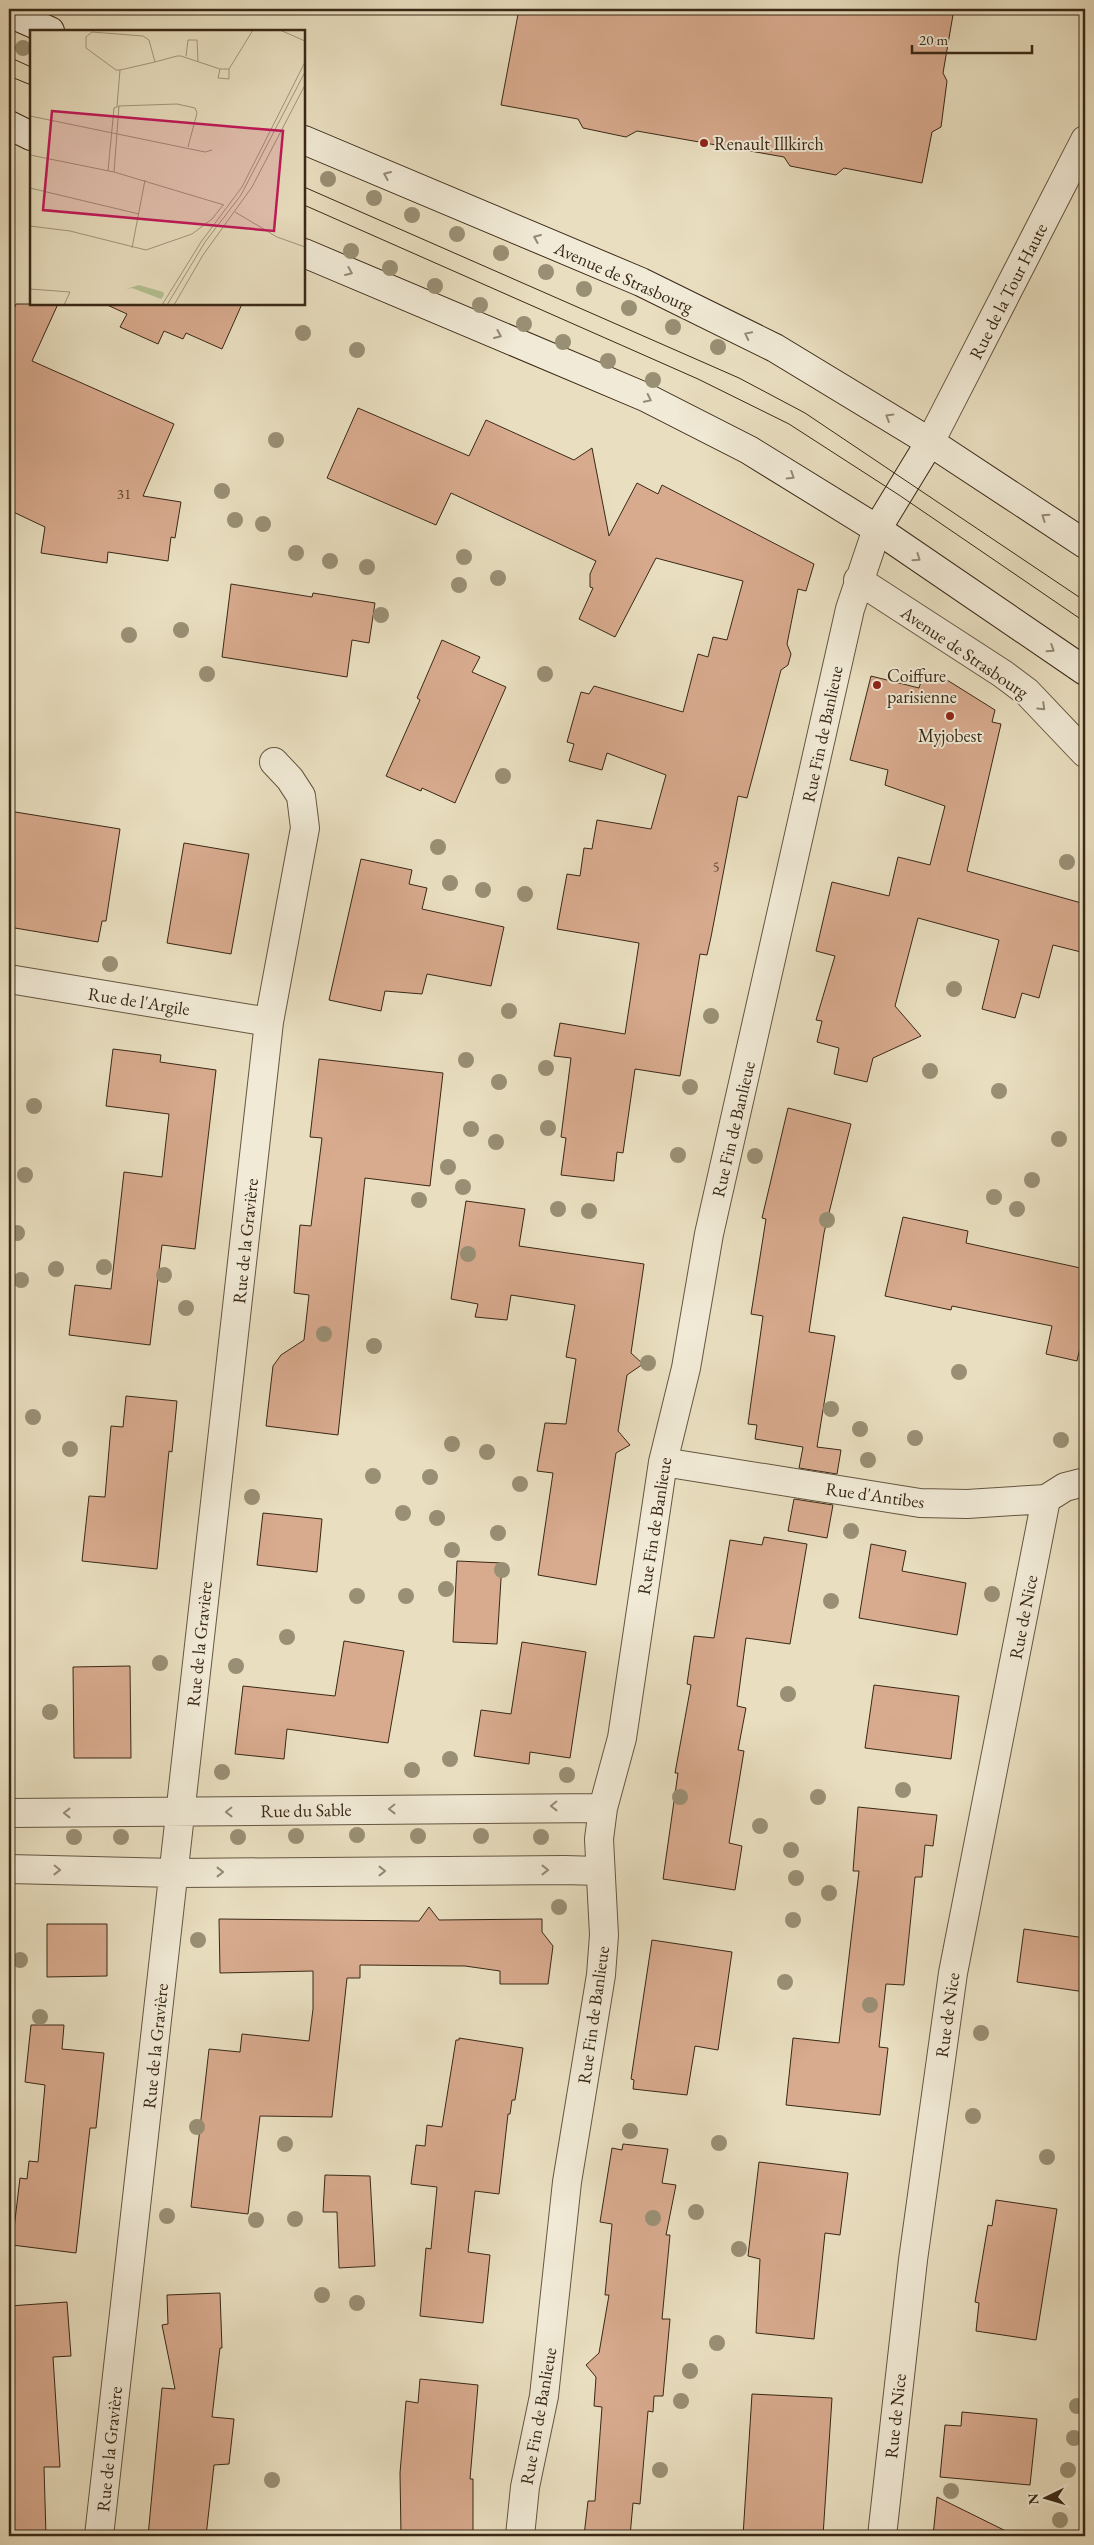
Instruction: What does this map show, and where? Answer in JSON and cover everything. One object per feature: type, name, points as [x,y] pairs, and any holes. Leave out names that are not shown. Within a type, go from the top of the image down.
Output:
[{"type":"street","points":[[9,13],[48,30]]},
{"type":"street","points":[[9,126],[30,136]]},
{"type":"street","name":"Avenue de Strasbourg","points":[[305,140],[641,282],[775,348],[930,442],[1085,544]]},
{"type":"street","name":"Rue de la Tour Haute","points":[[930,442],[1085,140]]},
{"type":"street","points":[[305,253],[645,397],[750,450],[877,529],[942,576],[1085,671]]},
{"type":"street","points":[[877,529],[930,442]]},
{"type":"street","name":"Rue Fin de Banlieue","points":[[520,2536],[525,2487],[544,2396],[567,2182],[601,1975],[604,1935],[599,1871],[599,1839],[603,1808],[622,1738],[663,1462],[686,1368],[709,1234],[858,580],[877,529]]},
{"type":"street","name":"Avenue de Strasbourg","points":[[858,580],[1003,674],[1027,692],[1085,753]]},
{"type":"street","name":"Rue de la Gravière","points":[[99,2536],[175,1873],[180,1812],[269,1022],[305,828],[301,796],[290,779],[274,762]]},
{"type":"street","name":"Rue de l'Argile","points":[[9,979],[269,1022]]},
{"type":"street","name":"Rue d'Antibes","points":[[663,1462],[920,1503],[968,1504],[1046,1499],[1065,1487],[1085,1482]]},
{"type":"street","name":"Rue de Nice","points":[[882,2536],[913,2260],[953,1974],[1046,1499]]},
{"type":"street","name":"Rue du Sable","points":[[9,1813],[603,1808]]},
{"type":"street","points":[[9,1869],[175,1873],[599,1871]]},
{"type":"building","points":[[519,9],[954,9],[943,73],[947,81],[941,127],[932,132],[922,183],[844,168],[836,175],[790,166],[784,157],[637,131],[626,137],[583,128],[578,119],[501,105]]},
{"type":"building","points":[[16,304],[58,305],[32,361],[174,424],[143,496],[181,502],[175,538],[171,537],[168,561],[108,552],[107,563],[41,553],[45,527],[9,510],[9,320]]},
{"type":"building","points":[[107,305],[242,305],[222,349],[186,333],[183,339],[164,331],[158,344],[120,327],[127,314]]},
{"type":"building","points":[[358,408],[469,456],[486,420],[574,460],[592,448],[609,536],[637,483],[658,494],[662,485],[814,564],[806,591],[798,589],[787,644],[791,654],[788,665],[781,670],[747,798],[738,796],[707,955],[700,954],[680,1076],[635,1069],[623,1153],[617,1152],[614,1181],[561,1175],[566,1138],[561,1137],[571,1058],[554,1056],[560,1023],[625,1034],[639,943],[557,929],[567,874],[580,876],[584,848],[592,849],[597,820],[651,829],[666,775],[607,753],[602,770],[569,761],[574,744],[567,742],[581,692],[589,694],[594,686],[683,712],[698,654],[708,657],[713,637],[727,640],[743,581],[656,558],[615,637],[579,619],[593,588],[590,587],[590,574],[596,561],[451,493],[436,525],[327,478]]},
{"type":"building","points":[[231,584],[312,597],[313,593],[375,603],[369,643],[352,640],[347,677],[222,657]]},
{"type":"building","points":[[442,640],[480,657],[472,672],[506,687],[455,803],[422,788],[421,791],[386,776],[420,700],[417,698]]},
{"type":"building","points":[[924,672],[947,680],[995,710],[992,722],[1001,724],[967,871],[1085,904],[1085,953],[1053,945],[1039,998],[1022,993],[1015,1018],[982,1009],[999,940],[918,918],[895,1006],[921,1036],[873,1058],[867,1082],[834,1074],[839,1048],[817,1042],[822,1021],[816,1020],[835,956],[816,951],[832,882],[889,896],[898,857],[930,865],[945,806],[885,785],[888,770],[850,760],[871,676],[919,688]]},
{"type":"building","points":[[9,811],[120,829],[106,921],[102,921],[98,942],[9,927]]},
{"type":"building","points":[[184,843],[249,854],[231,954],[167,943]]},
{"type":"building","points":[[361,859],[412,870],[409,884],[427,888],[422,909],[504,927],[491,986],[427,974],[422,994],[385,991],[381,1011],[329,1000]]},
{"type":"building","points":[[113,1049],[161,1055],[160,1062],[216,1070],[195,1249],[162,1245],[150,1345],[69,1335],[75,1285],[111,1289],[124,1172],[162,1177],[169,1114],[106,1106]]},
{"type":"building","points":[[319,1059],[443,1073],[430,1186],[365,1178],[338,1435],[266,1426],[273,1366],[281,1355],[304,1340],[309,1295],[294,1293],[300,1225],[311,1226],[322,1138],[310,1137]]},
{"type":"building","points":[[788,1108],[851,1124],[824,1233],[809,1332],[835,1336],[817,1447],[841,1450],[837,1474],[799,1468],[803,1447],[755,1439],[757,1425],[748,1424],[763,1316],[751,1314],[766,1219],[762,1218]]},
{"type":"building","points":[[466,1201],[525,1209],[519,1246],[644,1264],[631,1353],[643,1364],[627,1375],[618,1431],[630,1445],[616,1453],[596,1585],[538,1575],[553,1473],[537,1471],[545,1423],[566,1424],[576,1359],[566,1357],[575,1305],[511,1295],[507,1320],[475,1317],[478,1304],[451,1299]]},
{"type":"building","points":[[903,1217],[968,1231],[966,1243],[1085,1269],[1085,1325],[1077,1361],[1046,1354],[1052,1326],[952,1306],[951,1310],[885,1296]]},
{"type":"building","points":[[126,1396],[177,1401],[172,1452],[169,1451],[157,1569],[82,1561],[89,1496],[105,1497],[111,1426],[123,1427]]},
{"type":"building","points":[[794,1499],[833,1505],[827,1538],[788,1531]]},
{"type":"building","points":[[263,1513],[322,1519],[317,1572],[257,1565]]},
{"type":"building","points":[[764,1537],[807,1544],[790,1644],[746,1638],[737,1706],[746,1708],[738,1750],[744,1751],[729,1843],[742,1846],[735,1890],[663,1879],[678,1773],[675,1773],[691,1685],[687,1684],[694,1636],[714,1638],[730,1540],[762,1545]]},
{"type":"building","points":[[871,1544],[906,1551],[902,1571],[966,1583],[957,1635],[859,1618]]},
{"type":"building","points":[[457,1561],[502,1563],[497,1644],[453,1642]]},
{"type":"building","points":[[344,1641],[404,1651],[388,1743],[287,1729],[284,1759],[235,1754],[243,1686],[335,1696]]},
{"type":"building","points":[[522,1642],[586,1652],[570,1758],[530,1752],[529,1764],[474,1756],[481,1710],[511,1714]]},
{"type":"building","points":[[130,1666],[131,1758],[74,1758],[73,1667]]},
{"type":"building","points":[[874,1685],[959,1696],[951,1759],[865,1748]]},
{"type":"building","points":[[858,1807],[937,1815],[933,1846],[925,1845],[922,1877],[915,1877],[904,1985],[886,1984],[879,2047],[888,2048],[880,2115],[786,2105],[793,2038],[839,2043],[859,1871],[853,1871]]},
{"type":"building","points":[[429,1907],[439,1920],[542,1919],[542,1932],[553,1946],[548,1984],[500,1984],[500,1971],[465,1966],[360,1965],[360,1978],[347,1978],[332,2117],[260,2116],[248,2214],[191,2207],[209,2049],[240,2052],[242,2034],[309,2041],[313,2009],[313,1971],[220,1973],[219,1919],[419,1921]]},
{"type":"building","points":[[47,1924],[107,1924],[107,1976],[47,1977]]},
{"type":"building","points":[[1024,1929],[1085,1938],[1085,1992],[1017,1982]]},
{"type":"building","points":[[652,1940],[732,1952],[718,2050],[695,2046],[687,2095],[633,2089],[634,2080],[631,2079]]},
{"type":"building","points":[[31,2025],[64,2025],[62,2049],[104,2053],[96,2128],[90,2128],[76,2253],[12,2245],[20,2178],[27,2179],[29,2161],[38,2162],[45,2085],[25,2082]]},
{"type":"building","points":[[459,2038],[523,2048],[515,2100],[512,2100],[510,2114],[508,2114],[499,2194],[475,2191],[468,2252],[490,2255],[483,2323],[420,2316],[426,2248],[431,2249],[437,2187],[411,2184],[416,2145],[425,2146],[427,2125],[442,2127],[456,2040],[459,2040]]},
{"type":"building","points":[[623,2144],[668,2149],[662,2183],[676,2185],[666,2235],[670,2235],[662,2319],[670,2319],[663,2396],[654,2396],[653,2412],[648,2411],[640,2504],[633,2503],[630,2536],[584,2536],[588,2501],[595,2501],[602,2407],[594,2406],[596,2377],[586,2365],[599,2353],[609,2295],[605,2295],[612,2224],[600,2222],[612,2148],[622,2150]]},
{"type":"building","points":[[759,2162],[848,2173],[840,2235],[825,2233],[814,2339],[756,2333],[760,2259],[748,2256]]},
{"type":"building","points":[[325,2175],[370,2176],[375,2266],[339,2268],[337,2212],[323,2212]]},
{"type":"building","points":[[996,2200],[1057,2209],[1036,2340],[976,2331],[979,2303],[975,2302],[988,2225],[992,2226]]},
{"type":"building","points":[[220,2293],[222,2348],[220,2348],[212,2417],[234,2419],[229,2464],[214,2465],[206,2536],[148,2536],[162,2388],[175,2389],[162,2325],[168,2324],[167,2295]]},
{"type":"building","points":[[67,2302],[71,2356],[53,2357],[60,2467],[44,2467],[46,2536],[9,2536],[9,2404],[14,2404],[9,2306]]},
{"type":"building","points":[[420,2379],[478,2385],[470,2479],[473,2479],[473,2536],[401,2536],[400,2473],[406,2401],[418,2403]]},
{"type":"building","points":[[752,2394],[832,2398],[823,2536],[743,2536]]},
{"type":"building","points":[[962,2412],[1037,2419],[1030,2485],[940,2477],[945,2425],[961,2426]]},
{"type":"building","points":[[937,2497],[1016,2536],[933,2536]]},
{"type":"tram line","points":[[9,57],[30,67]]},
{"type":"tram line","points":[[9,76],[30,85]]},
{"type":"tram line","points":[[305,187],[739,378],[805,413],[1085,601]]},
{"type":"tram line","points":[[305,205],[698,379],[789,424],[899,495],[1085,622]]},
{"type":"place","name":"Renault Illkirch","points":[[704,143]]},
{"type":"place","name":"Coiffure parisienne","points":[[877,685]]},
{"type":"place","name":"Myjobest","points":[[950,716]]}]
